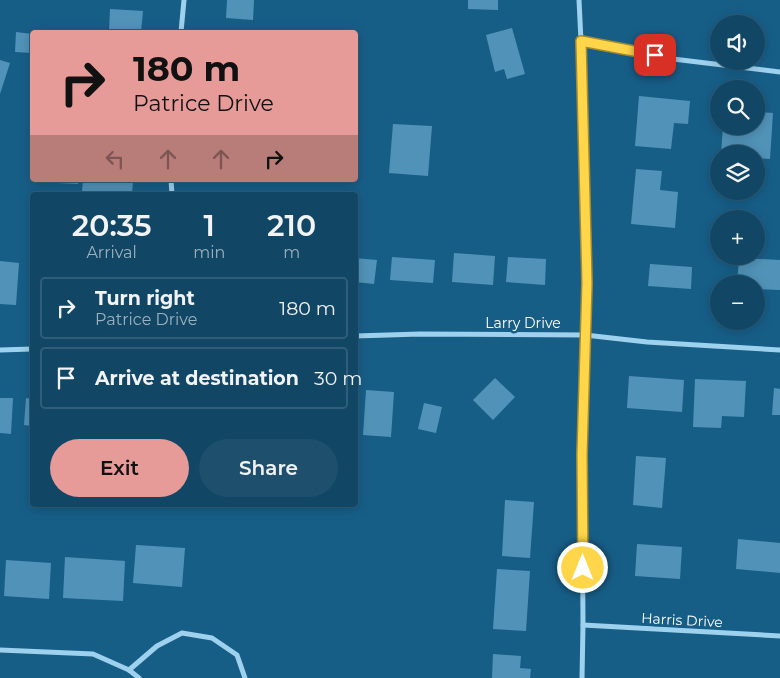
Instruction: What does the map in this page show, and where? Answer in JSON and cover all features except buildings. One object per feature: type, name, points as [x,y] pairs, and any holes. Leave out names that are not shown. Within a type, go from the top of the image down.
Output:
[{"type":"street","points":[[181,30],[184,0]]},
{"type":"street","points":[[579,0],[587,283],[582,454],[582,678]]},
{"type":"street","points":[[581,41],[673,59],[780,72]]},
{"type":"street","name":"Larry Drive","points":[[358,336],[420,334],[586,335],[647,342],[780,350]]},
{"type":"street","points":[[0,350],[30,349]]},
{"type":"street","name":"Harris Drive","points":[[583,625],[780,636]]},
{"type":"street","points":[[129,670],[157,646],[182,633],[212,638],[237,655],[245,678]]},
{"type":"street","points":[[0,650],[93,654],[129,670],[139,678]]},
{"type":"route","points":[[583,568],[582,454],[587,283],[581,41],[655,55]]}]
